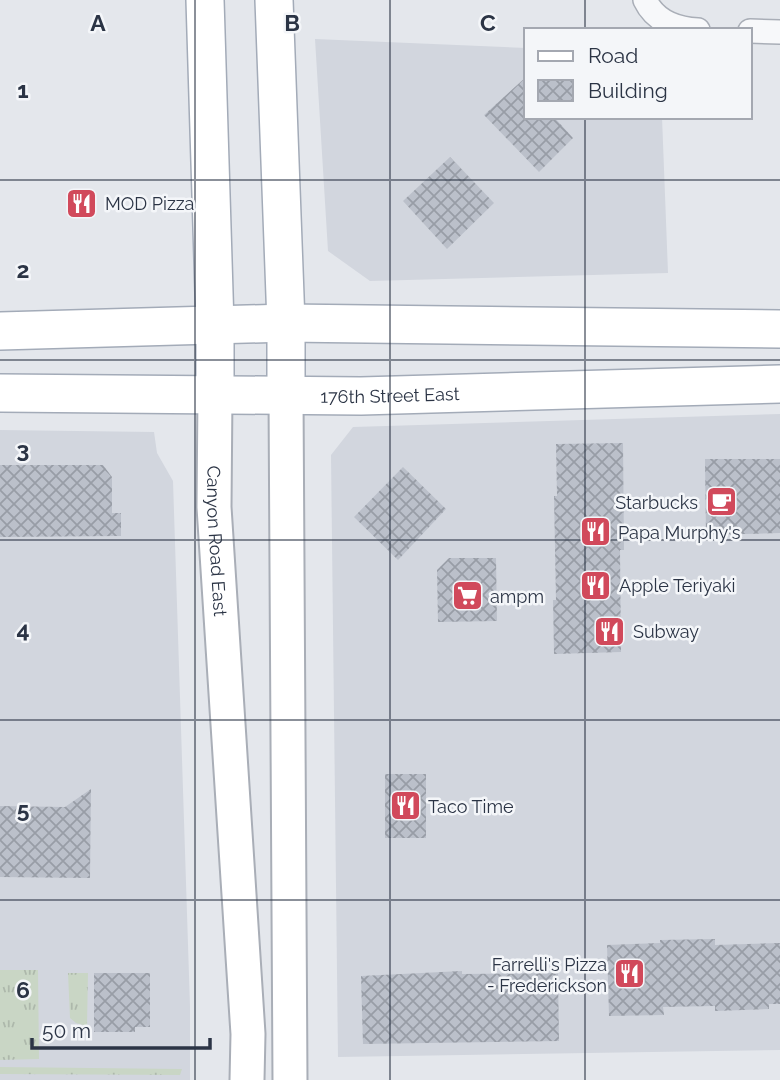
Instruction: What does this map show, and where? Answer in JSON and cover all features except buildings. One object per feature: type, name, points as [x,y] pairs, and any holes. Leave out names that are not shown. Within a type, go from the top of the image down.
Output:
[{"type":"main road","name":"Canyon Road East","points":[[205,0],[215,325],[214,507],[248,1034],[247,1080]]},
{"type":"main road","points":[[274,0],[286,323],[290,1080]]},
{"type":"main road","points":[[0,331],[286,323],[780,328]]},
{"type":"main road","name":"176th Street East","points":[[0,393],[361,396],[780,384]]},
{"type":"street","points":[[645,0],[659,19],[679,28]]},
{"type":"street","points":[[752,31],[780,32]]},
{"type":"shaded area","points":[[315,39],[524,48],[524,119],[662,119],[668,273],[370,281],[328,251]]},
{"type":"shaded area","points":[[780,414],[780,1050],[338,1057],[331,455],[353,427]]},
{"type":"shaded area","points":[[0,430],[154,432],[157,453],[173,481],[190,1080],[0,1080]]},
{"type":"green space","points":[[0,970],[38,970],[39,1059],[0,1060]]},
{"type":"green space","points":[[68,973],[88,973],[87,1026],[70,1018]]},
{"type":"green space","points":[[0,1067],[182,1069],[180,1075],[0,1074]]},
{"type":"place","name":"MOD Pizza","points":[[82,203]]},
{"type":"place","name":"Starbucks","points":[[721,502]]},
{"type":"place","name":"Papa Murphy's","points":[[595,532]]},
{"type":"place","name":"Apple Teriyaki","points":[[596,585]]},
{"type":"place","name":"ampm","points":[[467,596]]},
{"type":"place","name":"Subway","points":[[610,631]]},
{"type":"place","name":"Taco Time","points":[[405,806]]},
{"type":"place","name":"Farrelli's Pizza - Frederickson","points":[[630,974]]}]
